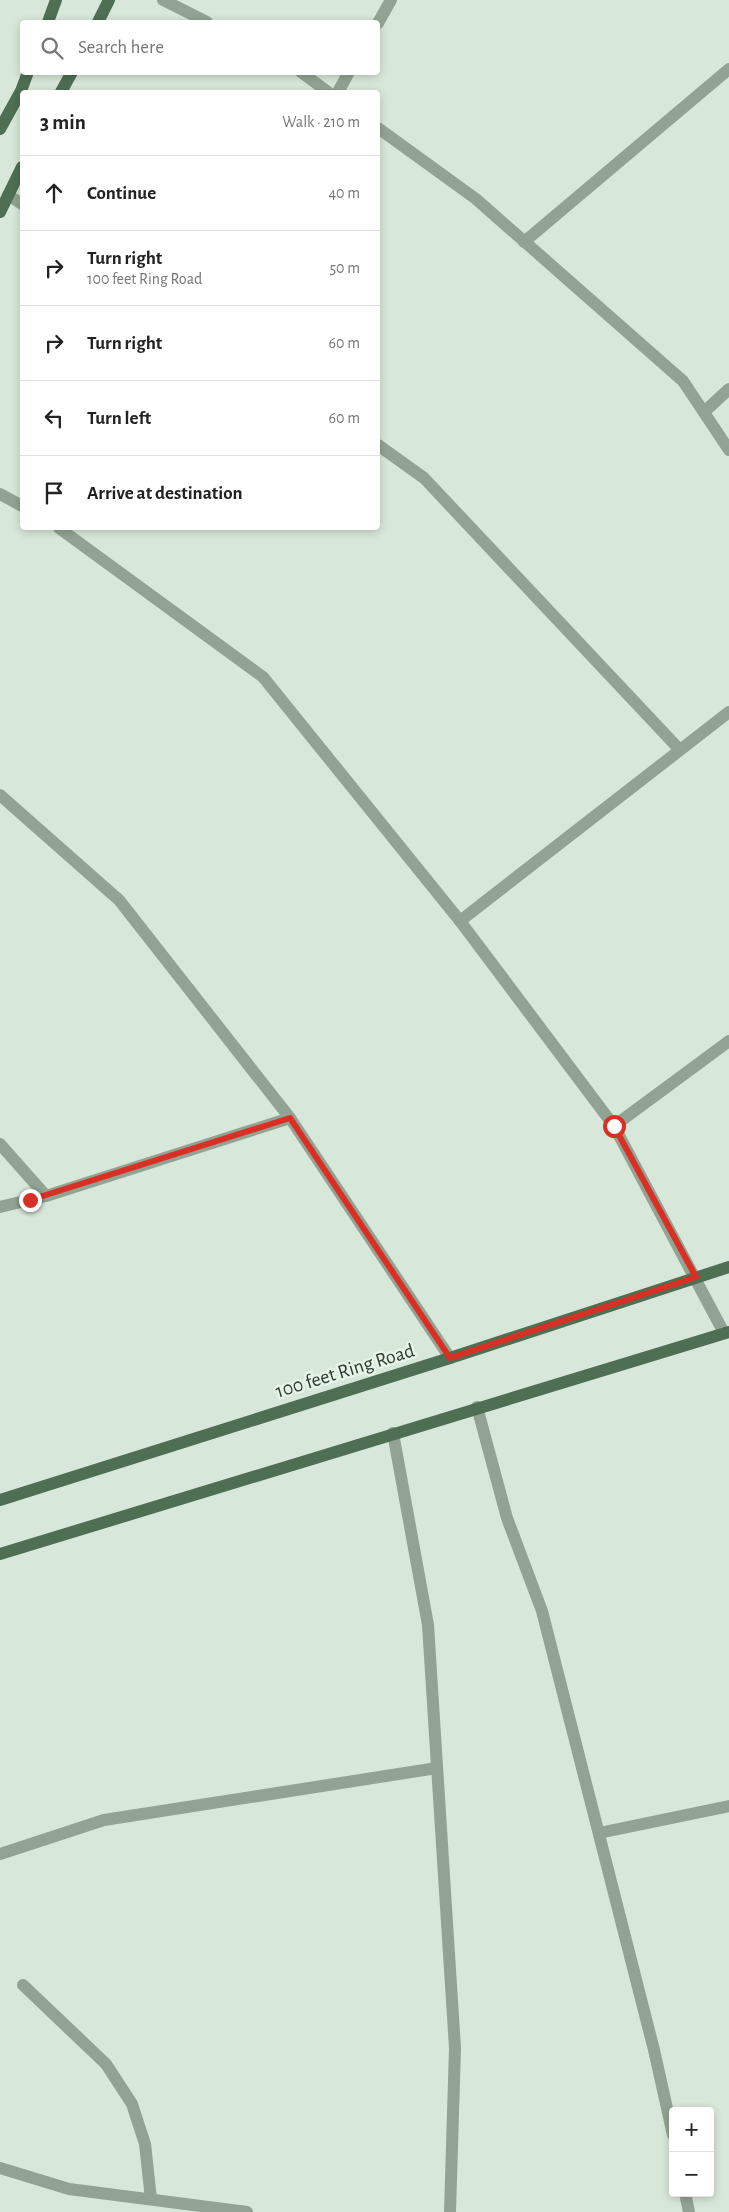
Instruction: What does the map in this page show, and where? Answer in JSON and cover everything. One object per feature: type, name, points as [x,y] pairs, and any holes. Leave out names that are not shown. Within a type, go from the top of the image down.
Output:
[{"type":"main road","points":[[49,20],[56,0]]},
{"type":"main road","points":[[99,20],[109,0]]},
{"type":"main road","points":[[21,90],[27,75]]},
{"type":"main road","points":[[62,90],[70,75]]},
{"type":"main road","points":[[0,129],[20,93]]},
{"type":"main road","points":[[0,212],[20,171]]},
{"type":"main road","name":"100 feet Ring Road","points":[[0,1500],[450,1358],[729,1267]]},
{"type":"main road","points":[[0,1554],[477,1407],[727,1333]]},
{"type":"street","points":[[164,0],[203,20]]},
{"type":"street","points":[[380,20],[391,0]]},
{"type":"street","points":[[524,242],[729,69]]},
{"type":"street","points":[[305,75],[325,90]]},
{"type":"street","points":[[339,90],[347,75]]},
{"type":"street","points":[[380,129],[476,199],[683,381],[729,450]]},
{"type":"street","points":[[8,195],[20,203]]},
{"type":"street","points":[[704,412],[729,389]]},
{"type":"street","points":[[380,446],[424,478],[680,750]]},
{"type":"street","points":[[0,494],[20,505]]},
{"type":"street","points":[[62,530],[263,677],[460,921],[614,1126],[727,1333]]},
{"type":"street","points":[[460,921],[729,712]]},
{"type":"street","points":[[0,795],[119,900],[290,1118],[450,1358]]},
{"type":"street","points":[[614,1126],[729,1041]]},
{"type":"street","points":[[0,1207],[46,1196],[290,1118]]},
{"type":"street","points":[[0,1144],[46,1196]]},
{"type":"street","points":[[477,1407],[507,1518],[542,1611],[654,2050],[669,2117]]},
{"type":"street","points":[[394,1433],[428,1625],[455,2048],[450,2212]]},
{"type":"street","points":[[0,1854],[104,1820],[437,1768]]},
{"type":"street","points":[[599,1833],[729,1806]]},
{"type":"street","points":[[23,1985],[106,2064],[132,2104],[145,2144],[151,2200]]},
{"type":"street","points":[[0,2168],[69,2189],[247,2212]]},
{"type":"street","points":[[686,2197],[689,2212]]},
{"type":"route","points":[[30,1200],[290,1118],[450,1358],[696,1277],[614,1126]]}]
